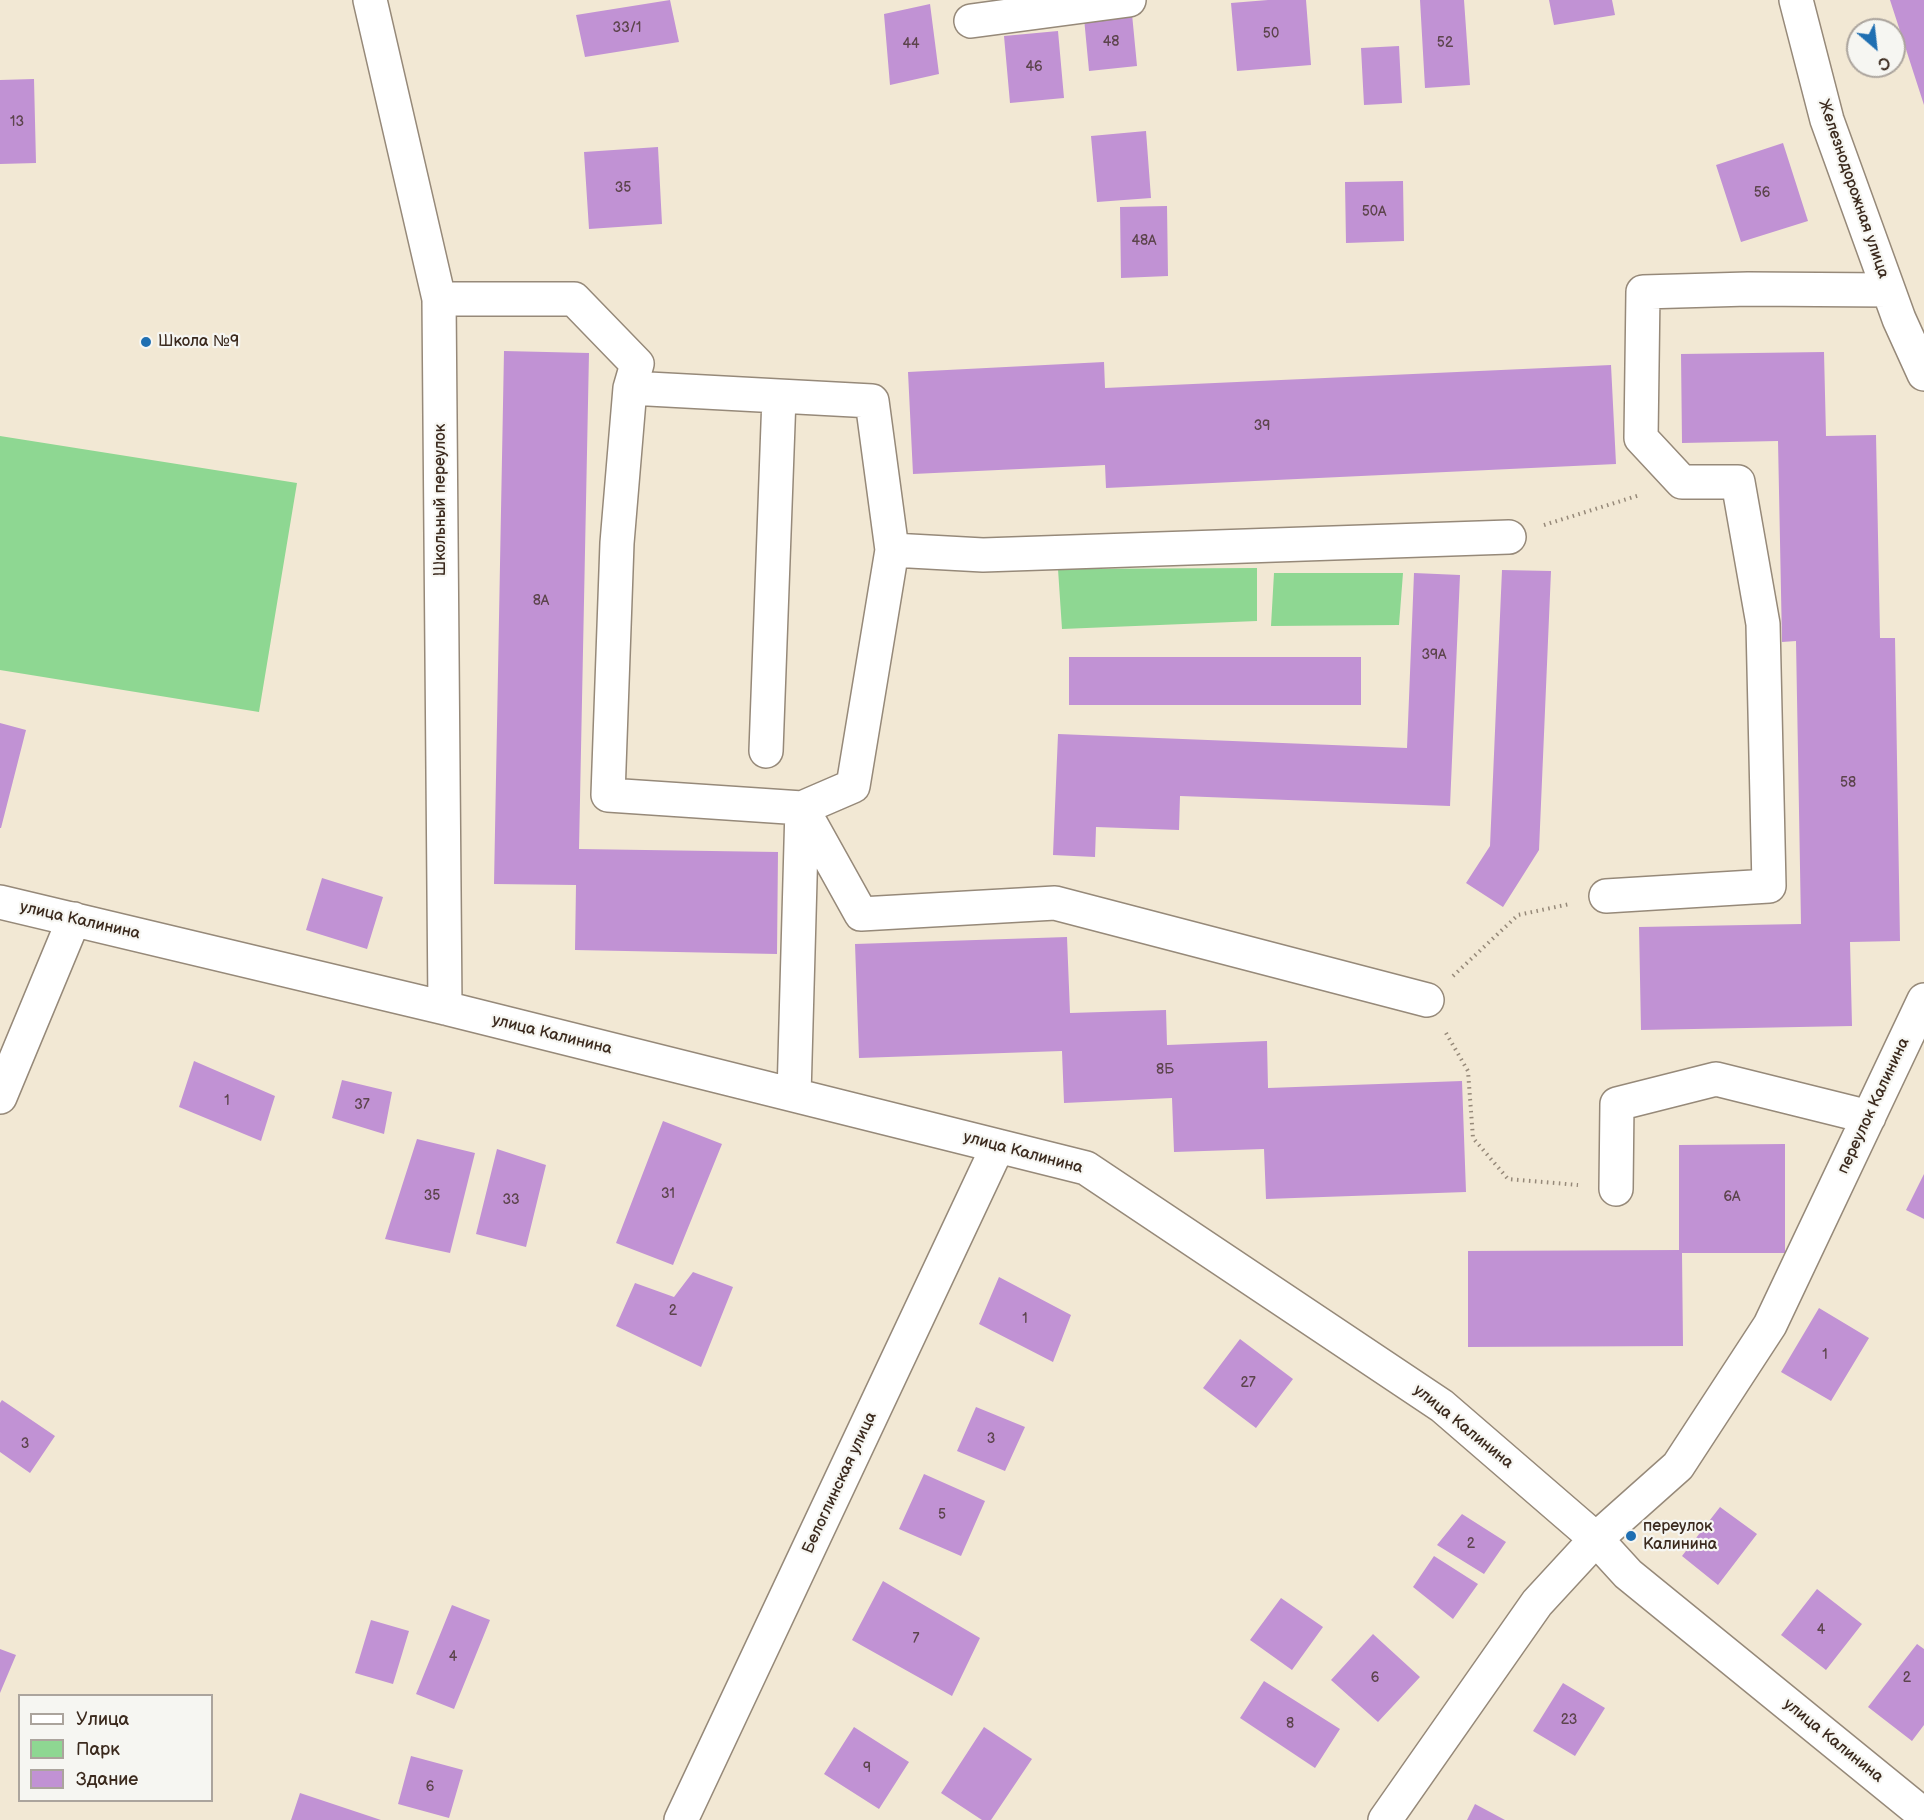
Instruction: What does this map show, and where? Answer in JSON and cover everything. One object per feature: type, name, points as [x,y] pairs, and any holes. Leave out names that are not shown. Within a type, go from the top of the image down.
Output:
[{"type":"street","name":"Школьный переулок","points":[[370,0],[439,298],[445,1008]]},
{"type":"street","points":[[971,21],[1130,0]]},
{"type":"street","name":"Железнодорожная улица","points":[[1796,0],[1827,120],[1899,319],[1924,374]]},
{"type":"street","points":[[1606,896],[1769,886],[1763,624],[1738,482],[1682,482],[1641,438],[1643,292],[1748,289],[1888,290]]},
{"type":"street","points":[[439,298],[574,299],[637,364],[630,388],[617,543],[608,795],[802,808],[853,786],[892,550],[872,401],[630,388]]},
{"type":"street","points":[[766,751],[779,397]]},
{"type":"street","points":[[892,550],[983,555],[1509,537]]},
{"type":"street","points":[[802,808],[861,914],[1055,903],[1427,1000]]},
{"type":"street","points":[[794,1095],[802,808]]},
{"type":"street","name":"улица Калинина","points":[[0,902],[445,1008],[1086,1168],[1442,1406],[1596,1539],[1628,1574],[1924,1815]]},
{"type":"street","points":[[0,1097],[74,919]]},
{"type":"street","name":"переулок Калинина","points":[[1385,1820],[1537,1603],[1596,1539],[1678,1466],[1770,1325],[1924,1000]]},
{"type":"street","points":[[1616,1189],[1617,1104],[1716,1079],[1869,1117]]},
{"type":"street","name":"Белоглинская улица","points":[[681,1820],[998,1146]]},
{"type":"path","points":[[1509,537],[1682,482]]},
{"type":"path","points":[[1606,896],[1518,915],[1427,1000],[1468,1071],[1473,1138],[1509,1179],[1616,1189]]},
{"type":"green space","points":[[0,436],[297,483],[259,712],[0,670]]},
{"type":"green space","points":[[1257,568],[1257,621],[1062,629],[1058,569]]},
{"type":"green space","points":[[1274,573],[1403,573],[1399,625],[1271,626]]},
{"type":"building","points":[[670,0],[679,42],[585,57],[576,15]]},
{"type":"building","points":[[1306,0],[1311,65],[1237,71],[1231,3]]},
{"type":"building","points":[[1420,0],[1464,0],[1470,85],[1425,88]]},
{"type":"building","points":[[1549,0],[1612,0],[1615,15],[1554,25]]},
{"type":"building","points":[[1890,0],[1924,0],[1924,105],[1906,49],[1906,18],[1896,18]]},
{"type":"building","points":[[930,4],[939,74],[890,85],[884,14]]},
{"type":"building","points":[[1132,14],[1137,66],[1089,71],[1084,18]]},
{"type":"building","points":[[1058,31],[1064,98],[1010,103],[1004,36]]},
{"type":"building","points":[[1399,46],[1402,103],[1364,105],[1361,48]]},
{"type":"building","points":[[34,79],[36,163],[0,164],[0,80]]},
{"type":"building","points":[[1146,131],[1151,198],[1097,202],[1091,136]]},
{"type":"building","points":[[1783,143],[1808,221],[1741,242],[1716,165]]},
{"type":"building","points":[[658,147],[662,224],[589,229],[584,152]]},
{"type":"building","points":[[1403,181],[1404,241],[1346,243],[1345,182]]},
{"type":"building","points":[[1167,206],[1168,276],[1121,278],[1120,207]]},
{"type":"building","points":[[504,351],[589,353],[579,849],[778,852],[777,954],[575,950],[576,885],[494,884]]},
{"type":"building","points":[[1824,352],[1826,436],[1876,435],[1880,638],[1895,638],[1900,941],[1850,942],[1852,1026],[1641,1030],[1639,927],[1801,924],[1796,641],[1782,642],[1778,441],[1682,443],[1681,354]]},
{"type":"building","points":[[1104,362],[1105,388],[1611,365],[1616,464],[1106,488],[1105,465],[913,474],[908,372]]},
{"type":"building","points":[[1502,570],[1551,571],[1539,850],[1503,907],[1466,883],[1490,846]]},
{"type":"building","points":[[1414,573],[1460,575],[1450,806],[1180,796],[1179,830],[1096,827],[1095,857],[1053,855],[1058,734],[1407,748]]},
{"type":"building","points":[[1069,657],[1361,657],[1361,705],[1069,705]]},
{"type":"building","points":[[0,723],[26,730],[1,828],[0,828]]},
{"type":"building","points":[[322,878],[383,897],[367,949],[306,930]]},
{"type":"building","points":[[1067,937],[1070,1013],[1166,1010],[1167,1045],[1267,1041],[1268,1088],[1462,1081],[1466,1192],[1266,1199],[1264,1149],[1174,1152],[1172,1098],[1064,1103],[1062,1051],[859,1058],[855,944]]},
{"type":"building","points":[[194,1061],[275,1096],[261,1141],[179,1107]]},
{"type":"building","points":[[342,1080],[392,1092],[384,1134],[332,1118]]},
{"type":"building","points":[[663,1121],[722,1144],[673,1265],[616,1243]]},
{"type":"building","points":[[417,1139],[475,1153],[450,1253],[385,1239]]},
{"type":"building","points":[[1785,1144],[1785,1253],[1682,1253],[1683,1346],[1468,1347],[1468,1251],[1679,1250],[1679,1145]]},
{"type":"building","points":[[497,1149],[546,1165],[526,1247],[476,1234]]},
{"type":"building","points":[[1924,1174],[1924,1219],[1906,1210]]},
{"type":"building","points":[[693,1272],[733,1287],[701,1367],[616,1326],[635,1283],[674,1297]]},
{"type":"building","points":[[999,1277],[1071,1315],[1053,1362],[979,1324]]},
{"type":"building","points":[[1819,1308],[1869,1338],[1831,1401],[1781,1372]]},
{"type":"building","points":[[1240,1339],[1293,1379],[1256,1428],[1203,1388]]},
{"type":"building","points":[[2,1400],[55,1436],[30,1473],[0,1452],[0,1403]]},
{"type":"building","points":[[976,1407],[1025,1427],[1005,1471],[957,1451]]},
{"type":"building","points":[[924,1474],[985,1501],[961,1556],[899,1529]]},
{"type":"building","points":[[1720,1507],[1757,1534],[1718,1585],[1682,1556]]},
{"type":"building","points":[[1462,1514],[1506,1542],[1484,1574],[1437,1545]]},
{"type":"building","points":[[1434,1556],[1478,1584],[1453,1619],[1413,1587]]},
{"type":"building","points":[[883,1581],[980,1638],[952,1696],[852,1640]]},
{"type":"building","points":[[1817,1589],[1862,1624],[1826,1670],[1781,1635]]},
{"type":"building","points":[[1281,1598],[1323,1627],[1292,1670],[1250,1640]]},
{"type":"building","points":[[452,1605],[490,1620],[454,1709],[416,1694]]},
{"type":"building","points":[[371,1620],[409,1631],[393,1684],[355,1673]]},
{"type":"building","points":[[1373,1634],[1420,1677],[1378,1722],[1331,1680]]},
{"type":"building","points":[[1917,1644],[1924,1649],[1924,1725],[1912,1741],[1868,1707]]},
{"type":"building","points":[[0,1649],[16,1655],[0,1693]]},
{"type":"building","points":[[1264,1681],[1340,1729],[1315,1768],[1240,1718]]},
{"type":"building","points":[[1563,1683],[1605,1708],[1575,1756],[1533,1731]]},
{"type":"building","points":[[854,1727],[909,1762],[879,1809],[824,1774]]},
{"type":"building","points":[[984,1727],[1032,1759],[991,1820],[982,1820],[941,1793]]},
{"type":"building","points":[[411,1756],[463,1770],[449,1818],[398,1804]]},
{"type":"building","points":[[300,1793],[381,1820],[291,1820]]},
{"type":"building","points":[[1475,1804],[1505,1820],[1467,1820]]},
{"type":"place","name":"Школа №9","points":[[146,342]]},
{"type":"place","name":"переулок Калинина","points":[[1631,1536]]}]
